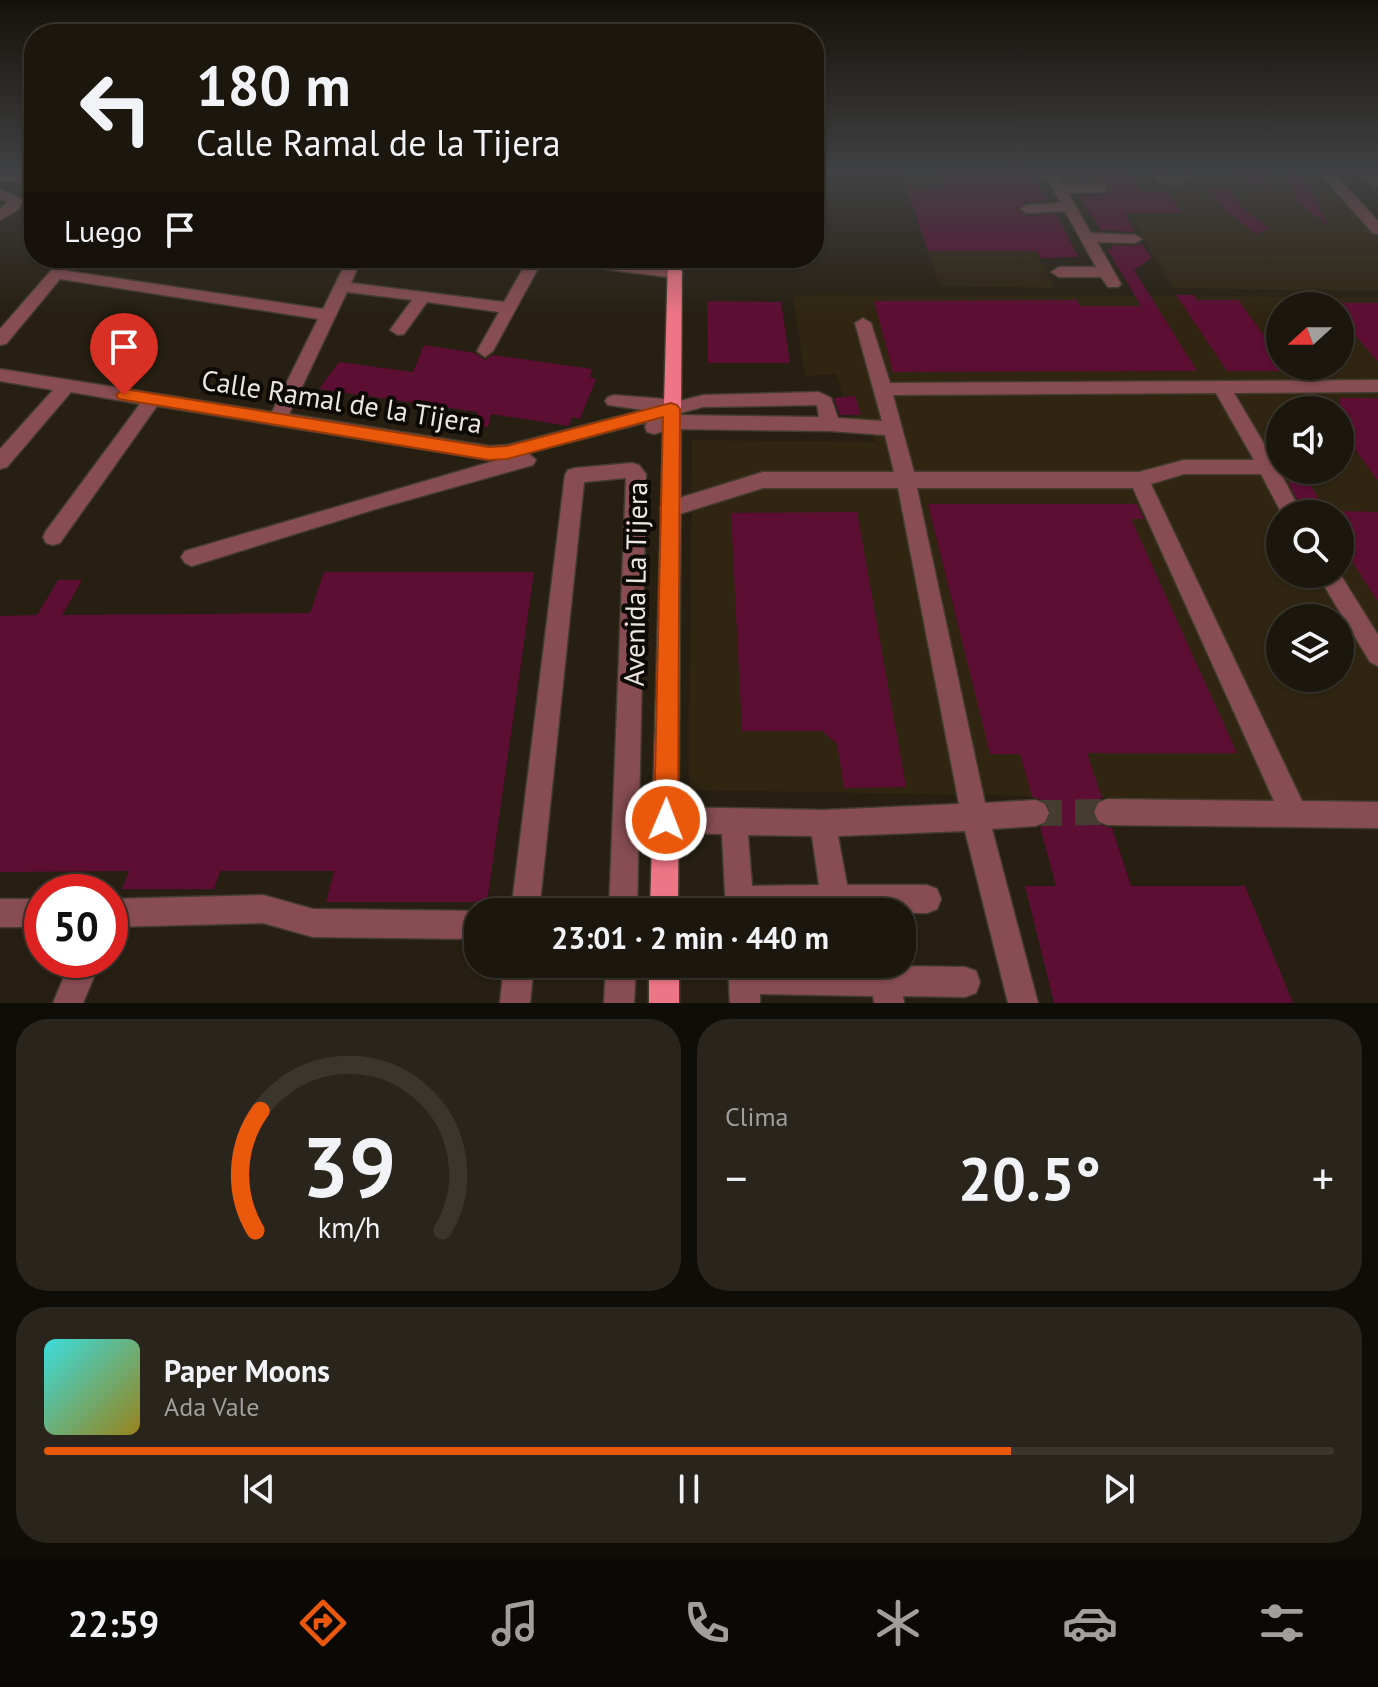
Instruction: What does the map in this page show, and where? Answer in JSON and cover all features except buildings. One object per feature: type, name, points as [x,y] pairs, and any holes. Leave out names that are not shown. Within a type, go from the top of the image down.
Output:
[{"type":"main road","name":"Avenida La Tijera","points":[[664,898],[675,268]]},
{"type":"street","points":[[1059,272],[1110,278],[1077,221]]},
{"type":"street","points":[[1086,237],[1135,239]]},
{"type":"street","points":[[0,340],[62,268]]},
{"type":"street","points":[[278,419],[350,268]]},
{"type":"street","points":[[485,351],[531,268]]},
{"type":"street","points":[[57,274],[328,315]]},
{"type":"street","points":[[341,286],[509,308]]},
{"type":"street","points":[[398,330],[423,297]]},
{"type":"street","points":[[863,323],[884,389],[975,817],[1023,1003]]},
{"type":"street","name":"Calle Ramal de la Tijera","points":[[0,375],[489,453],[507,452],[672,412]]},
{"type":"street","points":[[0,462],[67,385]]},
{"type":"street","points":[[884,389],[1378,386]]},
{"type":"street","points":[[1221,387],[1266,455]]},
{"type":"street","points":[[192,557],[703,401],[810,396],[825,402],[830,424]]},
{"type":"street","points":[[53,537],[153,399]]},
{"type":"street","points":[[614,401],[672,412],[893,429]]},
{"type":"street","points":[[670,509],[763,480],[1139,480],[1184,467],[1266,466]]},
{"type":"street","points":[[527,898],[575,475],[632,470],[636,474],[623,898]]},
{"type":"street","points":[[1139,480],[1294,814]]},
{"type":"street","points":[[1337,588],[1378,655]]},
{"type":"street","points":[[1107,812],[1378,815]]},
{"type":"street","points":[[666,820],[823,823],[1036,813]]},
{"type":"street","points":[[734,820],[739,898]]},
{"type":"street","points":[[823,823],[835,898]]},
{"type":"street","points":[[654,898],[665,878]]},
{"type":"street","points":[[916,900],[927,899]]},
{"type":"street","points":[[128,913],[263,909],[313,923],[464,925]]},
{"type":"street","points":[[0,913],[24,913]]},
{"type":"street","points":[[68,1003],[78,978]]},
{"type":"street","points":[[515,1003],[518,978]]},
{"type":"street","points":[[619,1003],[620,978]]},
{"type":"street","points":[[744,982],[965,982]]},
{"type":"shaded area","points":[[917,221],[1020,221],[1055,288],[940,286]]},
{"type":"shaded area","points":[[1134,221],[1378,223],[1378,291],[1173,288]]},
{"type":"shaded area","points":[[793,295],[1266,297],[1266,380],[1354,380],[1354,297],[1378,297],[1378,802],[689,790],[692,440],[875,442],[869,418],[850,418],[836,374],[805,376]]},
{"type":"tunnel","points":[[1036,813],[1107,812]]},
{"type":"route","points":[[124,395],[489,453],[507,452],[671,409],[666,820]]}]
